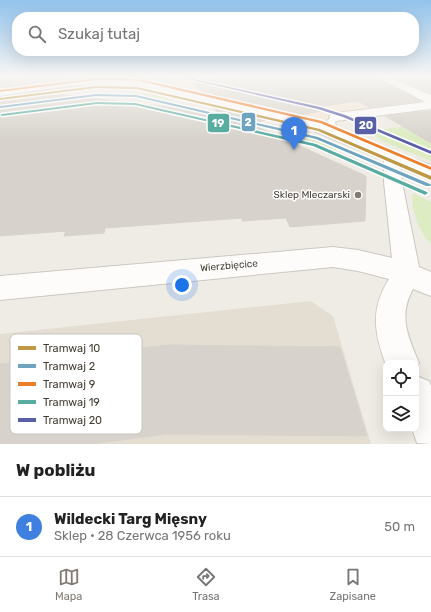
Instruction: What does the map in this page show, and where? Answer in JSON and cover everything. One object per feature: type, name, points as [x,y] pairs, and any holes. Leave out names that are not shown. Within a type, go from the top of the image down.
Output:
[{"type":"street","points":[[0,102],[20,98]]},
{"type":"street","points":[[192,98],[285,118],[334,133],[392,158],[431,171]]},
{"type":"street","points":[[336,117],[431,105]]},
{"type":"street","points":[[392,158],[407,171],[431,185]]},
{"type":"street","points":[[392,158],[393,182],[419,279],[391,305],[391,326],[401,360]]},
{"type":"street","name":"Wierzbięcice","points":[[0,288],[322,258],[353,260],[419,279]]},
{"type":"street","points":[[417,396],[431,429]]},
{"type":"lane","points":[[334,133],[330,123],[332,118],[336,117]]},
{"type":"shaded area","points":[[207,98],[421,98],[423,101],[419,103],[333,115],[328,117],[326,123]]},
{"type":"shaded area","points":[[311,301],[333,316],[371,444],[0,444],[0,334]]},
{"type":"green space","points":[[168,98],[169,99],[162,102],[141,99]]},
{"type":"green space","points":[[406,126],[431,141],[431,161],[382,141],[373,134],[376,130]]},
{"type":"green space","points":[[295,135],[321,141],[341,148],[332,152]]},
{"type":"green space","points":[[413,193],[431,202],[431,244],[423,234],[414,213],[412,199]]},
{"type":"building","points":[[0,98],[87,98],[218,113],[214,108],[268,120],[249,123],[366,176],[365,221],[290,227],[286,218],[242,221],[242,218],[105,228],[104,233],[64,236],[66,231],[0,236]]},
{"type":"building","points":[[216,98],[414,98],[420,101],[369,107],[358,101],[323,106],[321,111],[295,116]]},
{"type":"building","points":[[431,111],[431,143],[385,116]]},
{"type":"building","points":[[169,345],[340,347],[367,436],[166,434],[92,444],[0,444],[0,364],[10,363],[10,434],[142,434],[142,348]]},
{"type":"tram line","name":"10","points":[[0,99],[10,98]]},
{"type":"tram line","name":"2","points":[[1,107],[74,98]]},
{"type":"tram line","name":"2","points":[[143,98],[317,138],[428,185]]},
{"type":"tram line","name":"10","points":[[179,98],[319,130],[431,178]]},
{"type":"tram line","name":"9","points":[[216,98],[321,122],[431,169]]},
{"type":"tram line","name":"20","points":[[273,98],[319,108],[344,116],[431,153]]},
{"type":"tram line","name":"19","points":[[2,115],[97,103],[135,104],[314,145],[425,193]]},
{"type":"place","name":"Wildecki Targ Mięsny","points":[[294,150]]},
{"type":"place","name":"Sklep Mleczarski","points":[[358,195]]}]
